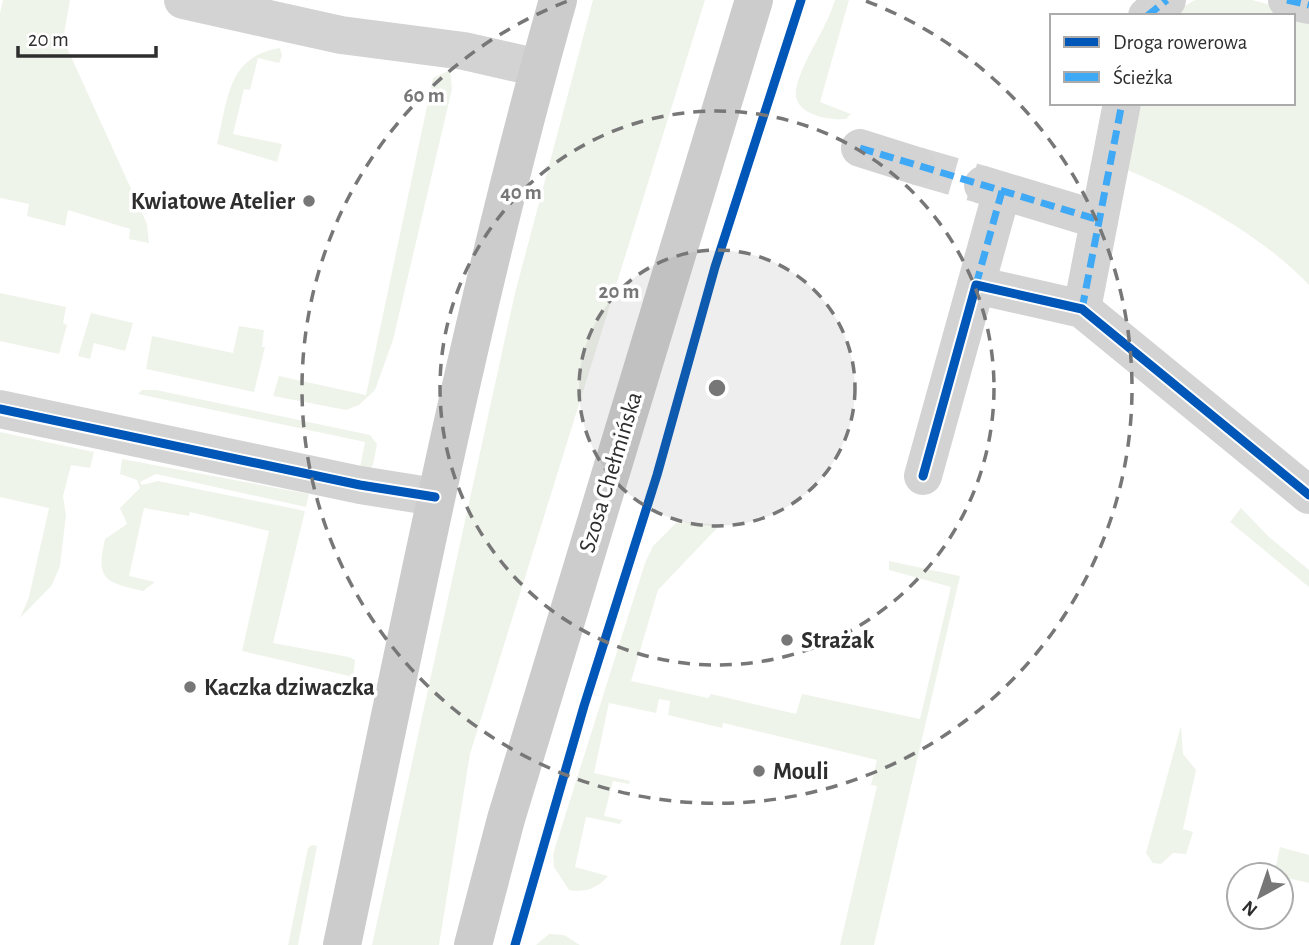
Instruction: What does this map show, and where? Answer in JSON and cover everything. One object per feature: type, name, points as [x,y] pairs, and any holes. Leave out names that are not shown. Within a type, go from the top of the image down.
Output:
[{"type":"main road","points":[[342,945],[436,497],[539,68],[558,0]]},
{"type":"main road","name":"Szosa Chełmińska","points":[[473,945],[514,793],[754,0]]},
{"type":"street","points":[[183,0],[341,35],[464,51],[539,68]]},
{"type":"street","points":[[1150,14],[1167,0]]},
{"type":"street","points":[[1287,0],[1309,5]]},
{"type":"street","points":[[1082,309],[1122,105]]},
{"type":"street","points":[[860,148],[917,166]]},
{"type":"street","points":[[923,476],[976,285],[992,188],[1099,220]]},
{"type":"street","points":[[976,285],[1082,309],[1309,495]]},
{"type":"street","points":[[0,409],[360,485],[436,497]]},
{"type":"shaded area","points":[[3,0],[70,0],[63,39],[147,224],[149,243],[129,239],[130,229],[68,210],[65,226],[27,216],[29,204],[0,198],[0,13]]},
{"type":"shaded area","points":[[593,0],[705,0],[470,754],[439,945],[372,945],[515,293]]},
{"type":"shaded area","points":[[835,0],[849,0],[820,102],[851,114],[846,119],[819,117],[803,109],[796,95],[801,74]]},
{"type":"shaded area","points":[[1195,0],[1252,0],[1309,15],[1309,285],[1268,248],[1245,232],[1198,204],[1123,168],[1131,105],[1295,105],[1295,14],[1171,14]]},
{"type":"shaded area","points":[[280,48],[282,56],[279,63],[258,58],[250,90],[244,89],[233,134],[282,144],[277,162],[217,144],[228,96],[240,70],[249,60]]},
{"type":"shaded area","points":[[450,70],[452,89],[393,340],[375,390],[359,405],[346,410],[273,396],[279,376],[366,395],[433,78]]},
{"type":"shaded area","points":[[0,293],[66,307],[63,323],[67,325],[59,354],[0,341]]},
{"type":"shaded area","points":[[91,313],[133,323],[125,351],[94,343],[90,359],[78,356]]},
{"type":"shaded area","points":[[239,326],[264,330],[262,347],[265,347],[254,392],[146,369],[152,336],[233,353]]},
{"type":"shaded area","points":[[142,390],[156,390],[370,435],[377,444],[373,465],[367,473],[360,467],[365,442],[138,394]]},
{"type":"shaded area","points":[[0,432],[94,452],[90,468],[71,465],[63,496],[66,515],[60,566],[52,585],[20,618],[29,597],[49,508],[0,497]]},
{"type":"shaded area","points":[[122,459],[309,494],[306,507],[156,474],[140,482],[142,485],[158,481],[305,511],[273,643],[349,657],[355,660],[353,677],[242,651],[269,531],[190,512],[189,516],[144,508],[129,576],[155,582],[143,591],[112,582],[106,577],[102,564],[105,539],[127,524],[120,508],[140,488],[137,480],[120,474]]},
{"type":"shaded area","points":[[1241,508],[1269,537],[1309,570],[1309,587],[1230,522]]},
{"type":"shaded area","points":[[678,521],[720,525],[658,590],[631,681],[708,698],[711,694],[796,714],[802,694],[920,719],[951,587],[889,570],[889,561],[960,576],[874,945],[840,945],[877,786],[871,785],[877,760],[723,723],[722,728],[668,715],[670,701],[659,699],[656,713],[609,703],[594,773],[630,781],[629,784],[613,781],[604,816],[622,820],[620,824],[586,817],[575,867],[608,876],[591,889],[569,890],[554,867],[553,854],[645,563],[653,546]]},
{"type":"shaded area","points":[[1181,726],[1183,754],[1196,770],[1183,829],[1193,832],[1186,854],[1173,853],[1161,864],[1153,863],[1146,853]]},
{"type":"shaded area","points":[[317,846],[298,945],[288,945],[308,848]]},
{"type":"shaded area","points":[[1280,847],[1309,855],[1309,883],[1295,880],[1295,861],[1277,861]]},
{"type":"shaded area","points":[[549,934],[564,935],[580,945],[536,945]]},
{"type":"tunnel","points":[[917,166],[983,185]]},
{"type":"marked path","points":[[1150,14],[1167,0]]},
{"type":"marked path","points":[[1287,0],[1309,5]]},
{"type":"marked path","points":[[1082,309],[1122,105]]},
{"type":"marked path","points":[[860,148],[1099,220]]},
{"type":"marked path","points":[[976,285],[1002,191]]},
{"type":"cycle path","points":[[515,945],[584,706],[657,475],[715,267],[801,0]]},
{"type":"cycle path","points":[[923,476],[976,285],[1082,309],[1309,495]]},
{"type":"cycle path","points":[[0,409],[360,485],[435,497]]},
{"type":"place","name":"Kwiatowe Atelier","points":[[309,201]]},
{"type":"place","name":"Strażak","points":[[787,640]]},
{"type":"place","name":"Kaczka dziwaczka","points":[[190,687]]},
{"type":"place","name":"Mouli","points":[[759,771]]}]
